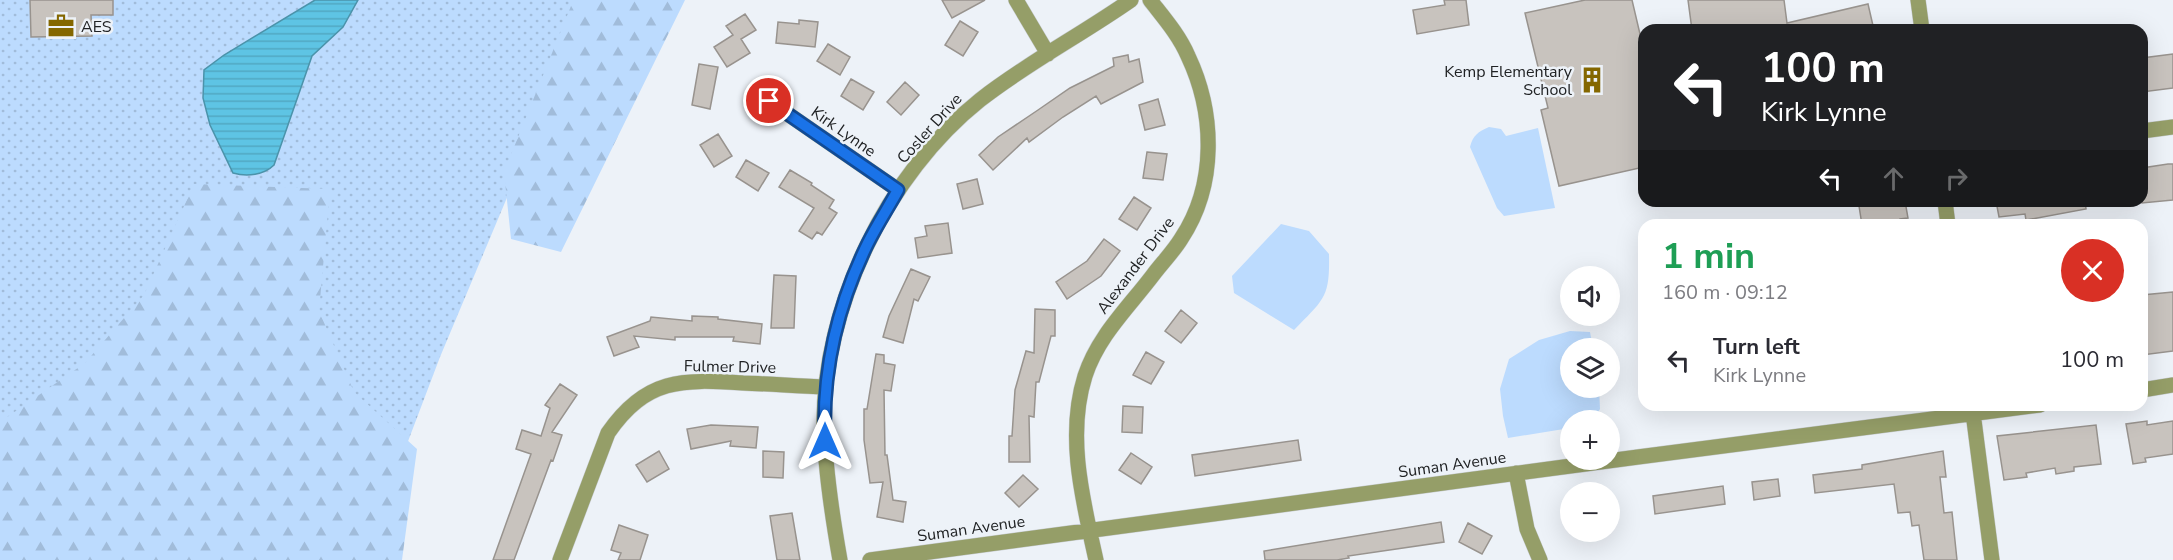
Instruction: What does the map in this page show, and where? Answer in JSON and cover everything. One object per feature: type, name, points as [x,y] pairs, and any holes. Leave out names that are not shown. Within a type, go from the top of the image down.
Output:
[{"type":"street","points":[[1016,0],[1048,54]]},
{"type":"street","name":"Cosler Drive","points":[[840,560],[832,515],[826,458],[824,423],[826,387],[841,311],[869,240],[898,190],[924,155],[978,101],[1012,76],[1131,0]]},
{"type":"street","name":"Alexander Drive","points":[[1096,560],[1080,475],[1076,428],[1085,376],[1108,330],[1182,238],[1196,209],[1208,158],[1205,106],[1198,80],[1188,55],[1174,31],[1150,0]]},
{"type":"street","points":[[1918,0],[1921,24]]},
{"type":"street","name":"Kirk Lynne","points":[[769,101],[898,190]]},
{"type":"street","points":[[2148,130],[2173,126]]},
{"type":"street","name":"Fulmer Drive","points":[[560,560],[608,433],[619,417],[639,399],[671,384],[697,380],[826,387]]},
{"type":"street","points":[[2148,389],[2173,385]]},
{"type":"street","name":"Suman Avenue","points":[[870,560],[1966,411]]},
{"type":"street","points":[[1973,411],[1992,560]]},
{"type":"street","points":[[1516,473],[1527,529],[1540,560]]},
{"type":"green space","points":[[0,0],[590,0],[440,357],[363,560],[0,560]]},
{"type":"green space","points":[[571,0],[685,0],[561,252],[511,239],[504,172],[571,6]]},
{"type":"green space","points":[[1489,127],[1501,129],[1506,136],[1538,128],[1555,208],[1504,216],[1497,208],[1470,147],[1476,134]]},
{"type":"green space","points":[[194,184],[330,189],[319,311],[354,392],[417,449],[402,560],[0,560],[0,422],[85,363],[144,295]]},
{"type":"green space","points":[[1281,224],[1309,231],[1329,254],[1328,280],[1323,297],[1294,330],[1234,293],[1232,276]]},
{"type":"green space","points":[[1570,331],[1590,332],[1591,338],[1560,338],[1560,398],[1600,398],[1600,409],[1560,410],[1560,430],[1508,438],[1500,389],[1509,359],[1539,340]]},
{"type":"shaded area","points":[[315,0],[358,0],[343,27],[312,56],[274,165],[255,174],[233,173],[210,125],[203,98],[204,70],[224,55]]},
{"type":"building","name":"AES","points":[[30,0],[113,0],[113,15],[91,15],[92,36],[31,37]]},
{"type":"building","points":[[942,0],[985,0],[952,18]]},
{"type":"building","points":[[1444,0],[1466,0],[1469,25],[1417,34],[1413,10],[1445,5]]},
{"type":"building","name":"Kemp Elementary School","points":[[1585,0],[1632,0],[1638,26],[1638,168],[1559,186],[1541,110],[1548,108],[1525,13]]},
{"type":"building","points":[[1688,0],[1784,0],[1787,23],[1868,4],[1873,24],[1691,24]]},
{"type":"building","points":[[745,14],[756,30],[741,39],[750,53],[727,67],[714,47],[733,35],[726,26]]},
{"type":"building","points":[[799,20],[818,22],[815,47],[776,43],[778,22],[799,24]]},
{"type":"building","points":[[960,21],[978,32],[963,56],[945,45]]},
{"type":"building","points":[[828,44],[850,57],[840,75],[817,61]]},
{"type":"building","points":[[2173,54],[2173,88],[2148,91],[2148,57]]},
{"type":"building","points":[[1128,55],[1129,62],[1139,59],[1143,82],[1101,104],[1096,96],[1029,142],[1027,138],[993,170],[979,155],[998,137],[1070,88],[1114,66],[1113,58]]},
{"type":"building","points":[[699,64],[718,67],[710,109],[692,105]]},
{"type":"building","points":[[851,79],[874,92],[863,110],[841,96]]},
{"type":"building","points":[[905,82],[919,95],[901,115],[887,102]]},
{"type":"building","points":[[1158,99],[1165,125],[1145,130],[1139,105]]},
{"type":"building","points":[[718,134],[732,156],[714,167],[700,145]]},
{"type":"building","points":[[1147,152],[1167,154],[1163,180],[1143,178]]},
{"type":"building","points":[[746,160],[769,173],[758,191],[736,177]]},
{"type":"building","points":[[2173,164],[2173,200],[2148,202],[2148,167]]},
{"type":"building","points":[[790,170],[834,200],[829,208],[837,213],[822,235],[817,232],[812,239],[799,231],[814,208],[779,187]]},
{"type":"building","points":[[977,179],[983,204],[963,209],[957,184]]},
{"type":"building","points":[[1134,197],[1151,208],[1137,230],[1119,219]]},
{"type":"building","points":[[1859,207],[1906,207],[1908,218],[1900,219],[1861,219]]},
{"type":"building","points":[[1997,207],[2086,207],[2086,209],[2031,219],[2026,219],[2025,214],[1999,217]]},
{"type":"building","points":[[948,223],[952,253],[918,258],[915,238],[927,236],[925,226]]},
{"type":"building","points":[[1104,239],[1120,251],[1101,276],[1067,299],[1056,282],[1087,261]]},
{"type":"building","points":[[911,269],[930,277],[918,301],[914,299],[903,343],[883,337],[889,316]]},
{"type":"building","points":[[774,275],[796,276],[794,328],[771,328]]},
{"type":"building","points":[[2173,292],[2173,351],[2148,354],[2148,294]]},
{"type":"building","points":[[1035,309],[1055,310],[1055,336],[1051,336],[1039,382],[1036,382],[1034,417],[1029,416],[1030,462],[1009,462],[1009,436],[1012,436],[1015,390],[1026,351],[1034,353]]},
{"type":"building","points":[[1181,310],[1197,323],[1181,343],[1165,331]]},
{"type":"building","points":[[692,316],[718,317],[718,319],[762,324],[760,344],[733,341],[734,337],[675,337],[675,340],[634,336],[639,347],[614,356],[607,337],[650,321],[651,317],[692,321]]},
{"type":"building","points":[[1146,352],[1164,362],[1151,384],[1133,375]]},
{"type":"building","points":[[876,354],[884,355],[884,363],[895,365],[891,391],[884,390],[885,455],[887,455],[893,500],[906,502],[903,522],[877,517],[883,482],[870,483],[864,440],[864,409],[867,409]]},
{"type":"building","points":[[560,384],[577,395],[552,432],[562,435],[553,461],[551,460],[514,560],[493,560],[531,454],[516,449],[522,430],[541,436],[550,408],[545,405]]},
{"type":"building","points":[[1123,406],[1143,407],[1142,433],[1122,432]]},
{"type":"building","points":[[2147,421],[2147,425],[2173,421],[2173,454],[2145,458],[2146,462],[2133,464],[2126,424]]},
{"type":"building","points":[[711,425],[758,427],[756,448],[730,446],[731,441],[691,449],[687,429]]},
{"type":"building","points":[[2096,425],[2101,464],[2074,467],[2074,471],[2056,474],[2055,468],[2026,473],[2027,477],[2004,480],[1997,436]]},
{"type":"building","points":[[1298,440],[1301,460],[1195,476],[1192,455]]},
{"type":"building","points":[[659,451],[669,469],[647,482],[636,465]]},
{"type":"building","points":[[763,451],[784,452],[783,478],[763,477]]},
{"type":"building","points":[[1943,451],[1946,477],[1940,477],[1944,513],[1952,512],[1957,560],[1924,560],[1919,525],[1912,526],[1910,512],[1898,513],[1894,484],[1815,493],[1813,475],[1862,469],[1862,465]]},
{"type":"building","points":[[1131,453],[1152,467],[1141,484],[1119,470]]},
{"type":"building","points":[[1023,475],[1038,489],[1019,507],[1005,493]]},
{"type":"building","points":[[1778,479],[1780,496],[1754,500],[1752,482]]},
{"type":"building","points":[[1723,486],[1725,504],[1655,514],[1653,496]]},
{"type":"building","points":[[792,513],[800,560],[777,560],[770,516]]},
{"type":"building","points":[[1441,522],[1444,542],[1348,556],[1349,558],[1337,560],[1265,560],[1264,551]]},
{"type":"building","points":[[1468,523],[1492,536],[1482,554],[1459,542]]},
{"type":"building","points":[[619,525],[648,535],[640,560],[618,560],[621,553],[611,550]]},
{"type":"place","name":"AES","points":[[61,26]]},
{"type":"place","name":"Kemp Elementary School","points":[[1592,80]]},
{"type":"route","points":[[769,101],[898,190],[869,240],[841,311],[826,387],[825,441]]}]
